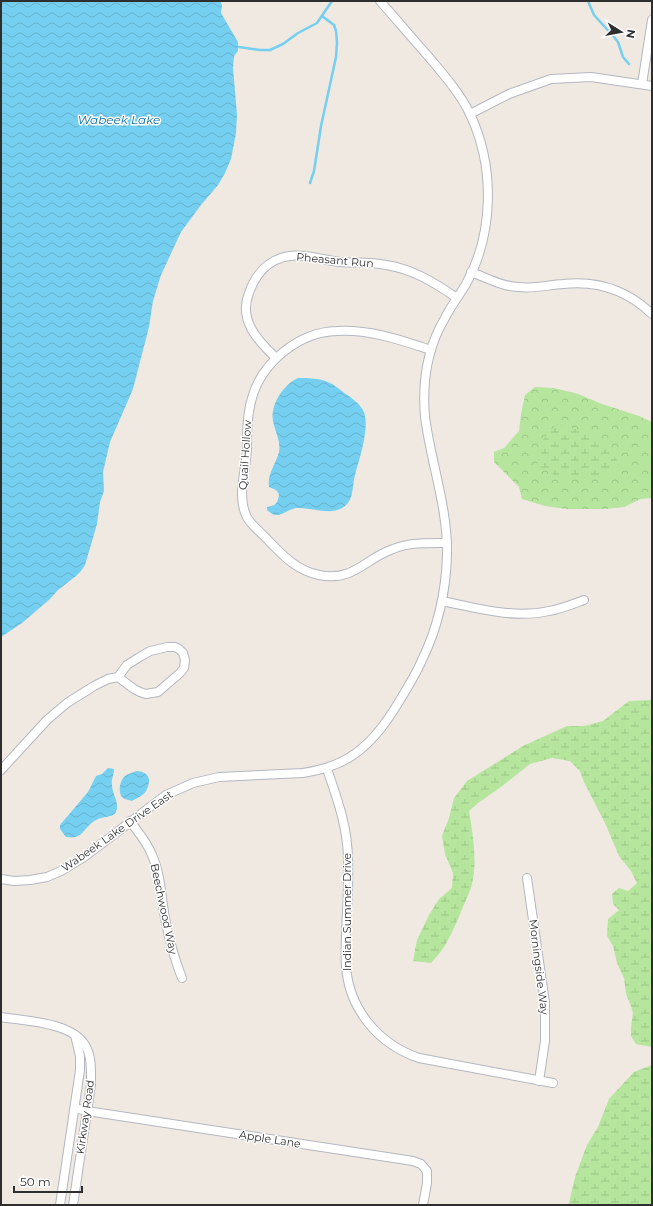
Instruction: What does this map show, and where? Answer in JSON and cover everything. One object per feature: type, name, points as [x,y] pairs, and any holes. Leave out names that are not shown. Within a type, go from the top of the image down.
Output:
[{"type":"street","name":"Wabeek Lake Drive East","points":[[1,879],[14,881],[30,880],[48,877],[61,871],[84,857],[166,795],[193,783],[224,776],[303,773],[327,769],[338,764],[356,754],[371,741],[385,724],[422,660],[433,634],[442,601],[445,584],[447,543],[444,513],[424,417],[425,374],[431,350],[442,324],[458,298],[480,250],[487,213],[488,194],[482,148],[470,114],[462,100],[443,74],[380,1]]},
{"type":"street","points":[[642,84],[652,20]]},
{"type":"street","points":[[470,114],[508,94],[551,79],[591,77],[652,86]]},
{"type":"street","name":"Pheasant Run","points":[[276,358],[254,335],[247,316],[247,296],[260,272],[270,263],[284,257],[307,256],[341,262],[377,264],[396,267],[426,278],[458,298]]},
{"type":"street","points":[[471,272],[499,284],[519,288],[572,283],[603,286],[635,299],[652,314]]},
{"type":"street","name":"Quail Hollow","points":[[431,350],[378,334],[354,331],[336,331],[320,333],[305,338],[276,358],[262,376],[252,397],[249,410],[247,451],[242,495],[246,515],[254,526],[293,564],[318,575],[345,575],[353,572],[377,556],[402,546],[412,544],[447,543]]},
{"type":"street","points":[[442,601],[496,612],[527,614],[550,611],[584,600]]},
{"type":"street","points":[[1,770],[30,737],[57,711],[94,686],[108,679],[118,677],[127,665],[150,651],[167,647],[179,649],[183,653],[185,660],[184,668],[158,692],[146,694],[140,692],[118,677]]},
{"type":"street","name":"Indian Summer Drive","points":[[327,769],[340,809],[347,838],[346,965],[352,995],[360,1012],[381,1037],[408,1054],[429,1060],[553,1083]]},
{"type":"street","name":"Beechwood Way","points":[[130,821],[153,855],[169,940],[182,978]]},
{"type":"street","name":"Morningside Way","points":[[527,878],[545,1003],[545,1041],[539,1081]]},
{"type":"street","name":"Kirkway Road","points":[[1,1017],[57,1026],[80,1039],[90,1055],[91,1085],[73,1205]]},
{"type":"street","name":"Kirkway Road","points":[[60,1205],[80,1070],[80,1056],[74,1035]]},
{"type":"street","name":"Apple Lane","points":[[75,1108],[413,1161],[421,1164],[427,1171],[427,1183],[423,1205]]},
{"type":"green space","points":[[535,387],[554,388],[578,394],[652,422],[652,498],[641,499],[624,507],[605,509],[567,509],[545,506],[522,499],[519,487],[494,462],[494,452],[504,448],[519,431],[525,395]]},
{"type":"green space","points":[[556,424],[587,432],[607,447],[619,463],[606,476],[595,478],[558,477],[537,465],[543,440]]},
{"type":"green space","points":[[652,700],[652,1047],[636,1044],[631,1036],[633,1013],[626,994],[624,978],[617,963],[613,946],[607,936],[608,919],[619,910],[613,904],[612,894],[619,888],[628,891],[637,883],[631,871],[619,856],[580,771],[570,761],[552,758],[530,764],[469,811],[474,860],[471,888],[452,932],[440,953],[431,963],[413,961],[417,940],[429,915],[439,899],[452,888],[453,873],[445,854],[442,836],[449,818],[454,798],[467,781],[523,746],[567,726],[584,726],[603,721],[629,701]]},
{"type":"green space","points":[[652,1065],[652,1205],[570,1205],[569,1203],[575,1177],[587,1145],[598,1127],[609,1099],[634,1072]]},
{"type":"water","name":"Wabeek Lake","points":[[1,1],[220,1],[222,5],[221,13],[238,42],[238,51],[234,56],[233,68],[237,115],[236,133],[231,159],[218,185],[181,232],[161,275],[153,301],[149,327],[133,389],[110,442],[103,472],[104,491],[100,502],[97,524],[85,565],[76,576],[58,590],[50,599],[22,623],[1,637]]},
{"type":"water","points":[[298,378],[326,381],[356,402],[363,410],[365,416],[366,424],[364,442],[350,500],[345,506],[334,511],[297,508],[279,515],[275,515],[267,510],[267,507],[276,504],[279,494],[276,490],[269,487],[269,478],[279,452],[279,440],[273,421],[274,409],[283,390],[292,381]]},
{"type":"water","points":[[108,768],[114,769],[112,788],[117,805],[115,814],[96,820],[76,837],[66,837],[60,829],[60,825],[88,792],[96,776],[102,774]]},
{"type":"water","points":[[137,771],[146,774],[149,782],[143,795],[132,801],[122,797],[120,785],[125,776]]},
{"type":"waterway","points":[[239,47],[270,50],[283,44],[298,33],[317,23],[332,1]]},
{"type":"waterway","points":[[588,1],[594,15],[618,42],[623,57],[629,64]]},
{"type":"waterway","points":[[310,183],[314,171],[321,126],[336,57],[337,43],[334,25],[322,16]]}]
